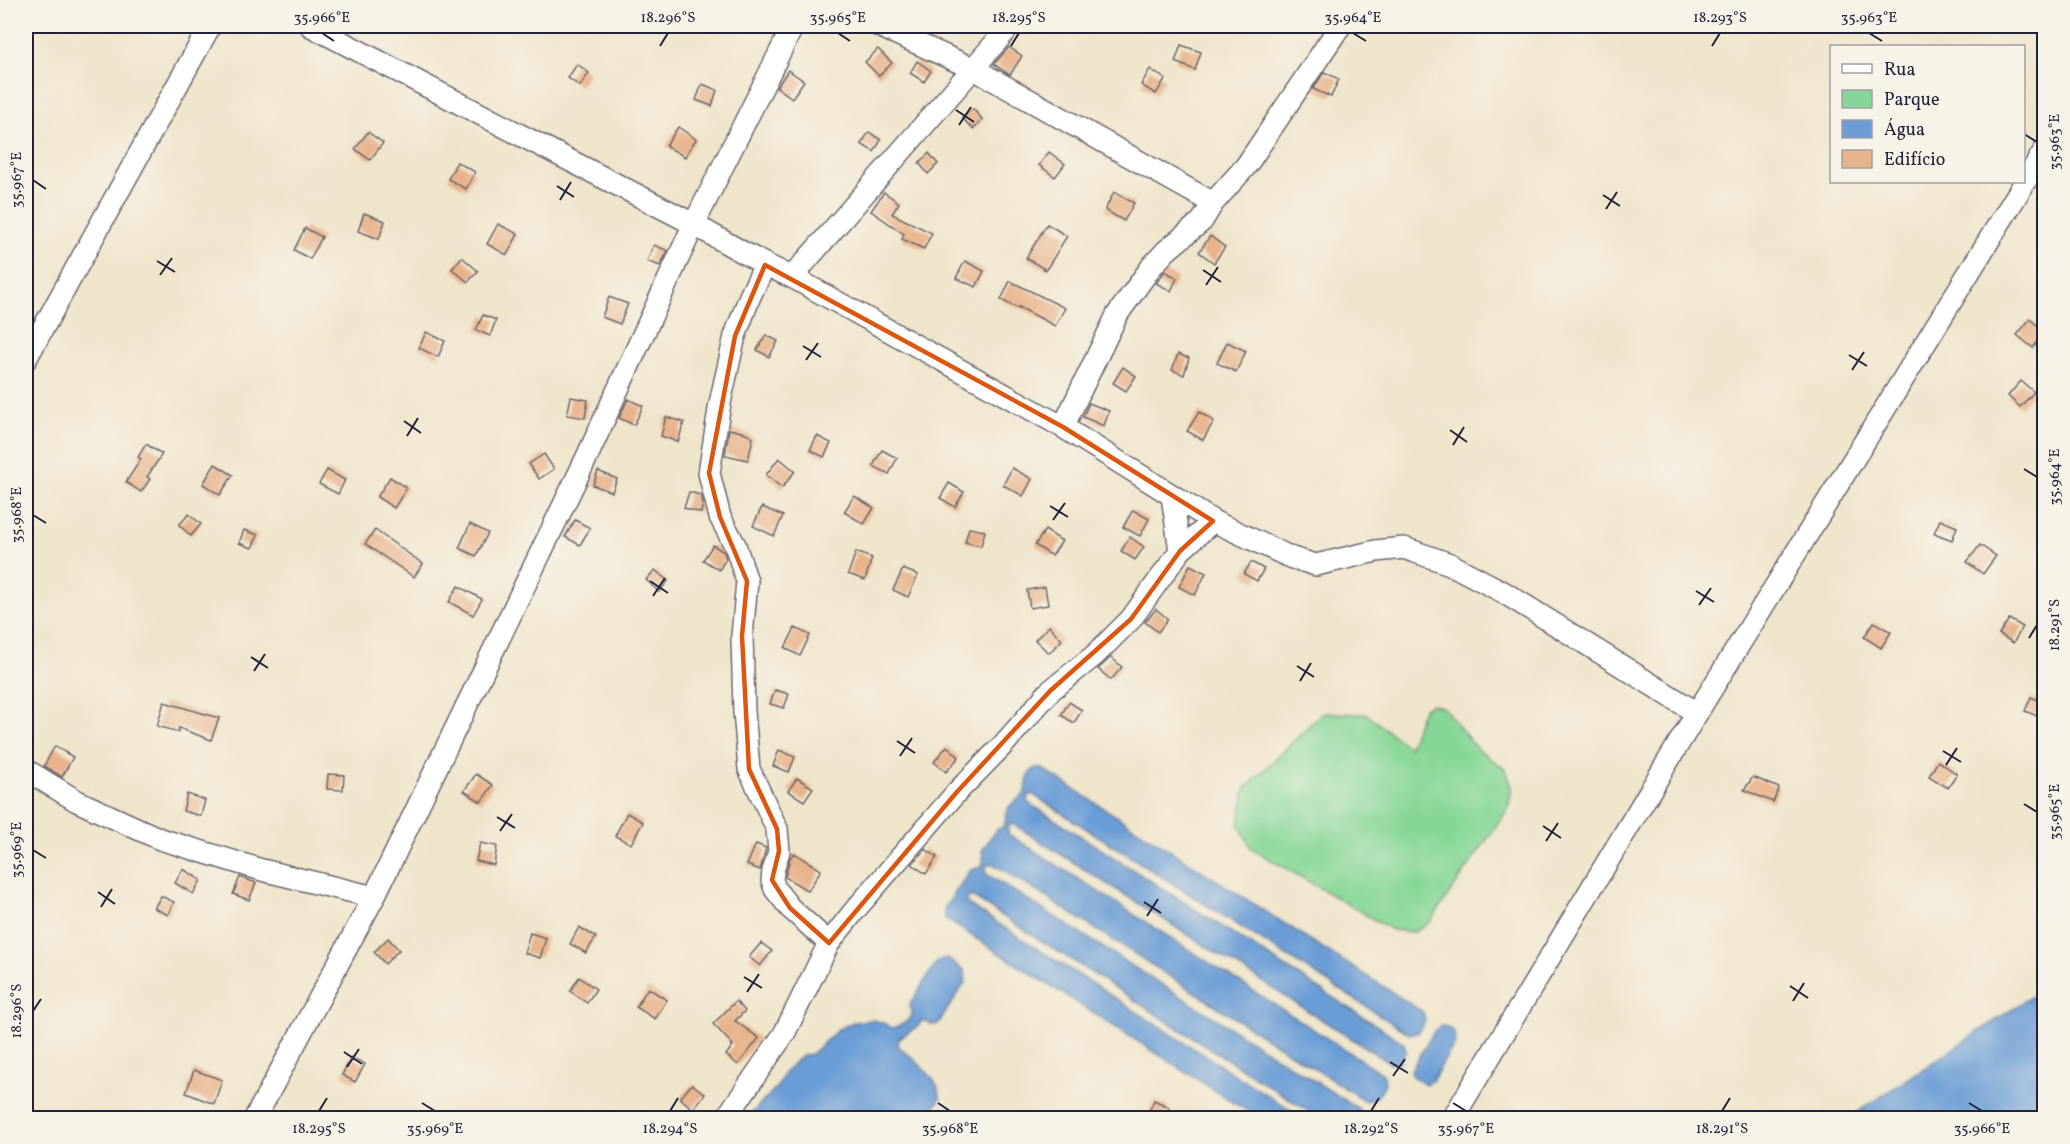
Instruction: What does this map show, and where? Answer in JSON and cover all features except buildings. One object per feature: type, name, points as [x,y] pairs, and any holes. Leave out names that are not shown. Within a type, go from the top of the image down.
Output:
[{"type":"street","points":[[26,360],[210,26]]},
{"type":"street","points":[[311,26],[694,224],[765,266],[792,278],[1063,427],[1213,521],[1292,558],[1316,565],[1376,551],[1404,548],[1450,564],[1503,592],[1697,712]]},
{"type":"street","points":[[255,1119],[374,897],[585,461],[694,224],[793,26]]},
{"type":"street","points":[[879,26],[974,69],[1213,203]]},
{"type":"street","points":[[792,278],[1010,26]]},
{"type":"street","points":[[1063,427],[1117,315],[1152,266],[1167,250],[1202,221],[1213,203],[1246,166],[1340,26]]},
{"type":"street","points":[[2025,182],[2044,151]]},
{"type":"street","points":[[1453,1119],[1697,712],[2024,183]]},
{"type":"street","points":[[765,266],[750,296],[735,336],[720,403],[709,472],[720,517],[735,545],[747,581],[742,636],[744,711],[749,769],[777,829],[779,851],[772,880],[775,889],[790,908],[829,943]]},
{"type":"street","points":[[1172,496],[1180,551]]},
{"type":"street","points":[[726,1119],[784,1034],[829,943],[855,909],[956,793],[1003,745],[1050,691],[1095,655],[1131,620],[1180,551],[1213,521]]},
{"type":"street","points":[[26,770],[77,801],[160,839],[262,870],[374,897]]},
{"type":"highlighted area","points":[[765,265],[1063,427],[1213,521],[1180,551],[1131,619],[1050,691],[956,793],[829,943],[790,908],[772,880],[779,851],[777,829],[749,769],[742,636],[747,581],[720,517],[709,473],[735,336]]},
{"type":"green space","points":[[1431,704],[1444,708],[1475,747],[1506,770],[1512,787],[1508,809],[1430,922],[1415,932],[1392,930],[1251,848],[1239,824],[1245,789],[1322,713],[1366,714],[1409,747],[1423,709]]},
{"type":"water","points":[[1036,768],[1041,768],[1423,1012],[1425,1021],[1419,1032],[1409,1034],[1032,794],[1028,796],[1027,802],[1404,1043],[1406,1051],[1399,1063],[1390,1063],[1013,824],[1008,827],[1008,834],[1383,1074],[1384,1083],[1381,1092],[1378,1096],[1365,1101],[992,863],[986,866],[985,873],[1359,1109],[1363,1118],[1319,1118],[971,896],[967,899],[966,903],[1303,1118],[1258,1118],[947,920],[944,909],[971,869],[979,868],[983,864],[982,851],[995,831],[1004,826],[1009,808],[1022,797],[1029,774]]},
{"type":"water","points":[[947,959],[964,970],[966,981],[938,1024],[933,1025],[923,1020],[917,1027],[899,1038],[898,1046],[926,1070],[938,1086],[939,1101],[923,1118],[747,1118],[777,1087],[785,1072],[801,1056],[811,1054],[839,1029],[853,1022],[872,1020],[892,1028],[907,1021],[913,1013],[910,1004],[937,962]]},
{"type":"water","points":[[2044,988],[2044,1118],[1849,1118]]},
{"type":"water","points":[[1441,1026],[1454,1032],[1455,1043],[1432,1081],[1427,1084],[1414,1077],[1411,1073],[1412,1068],[1435,1030]]}]
